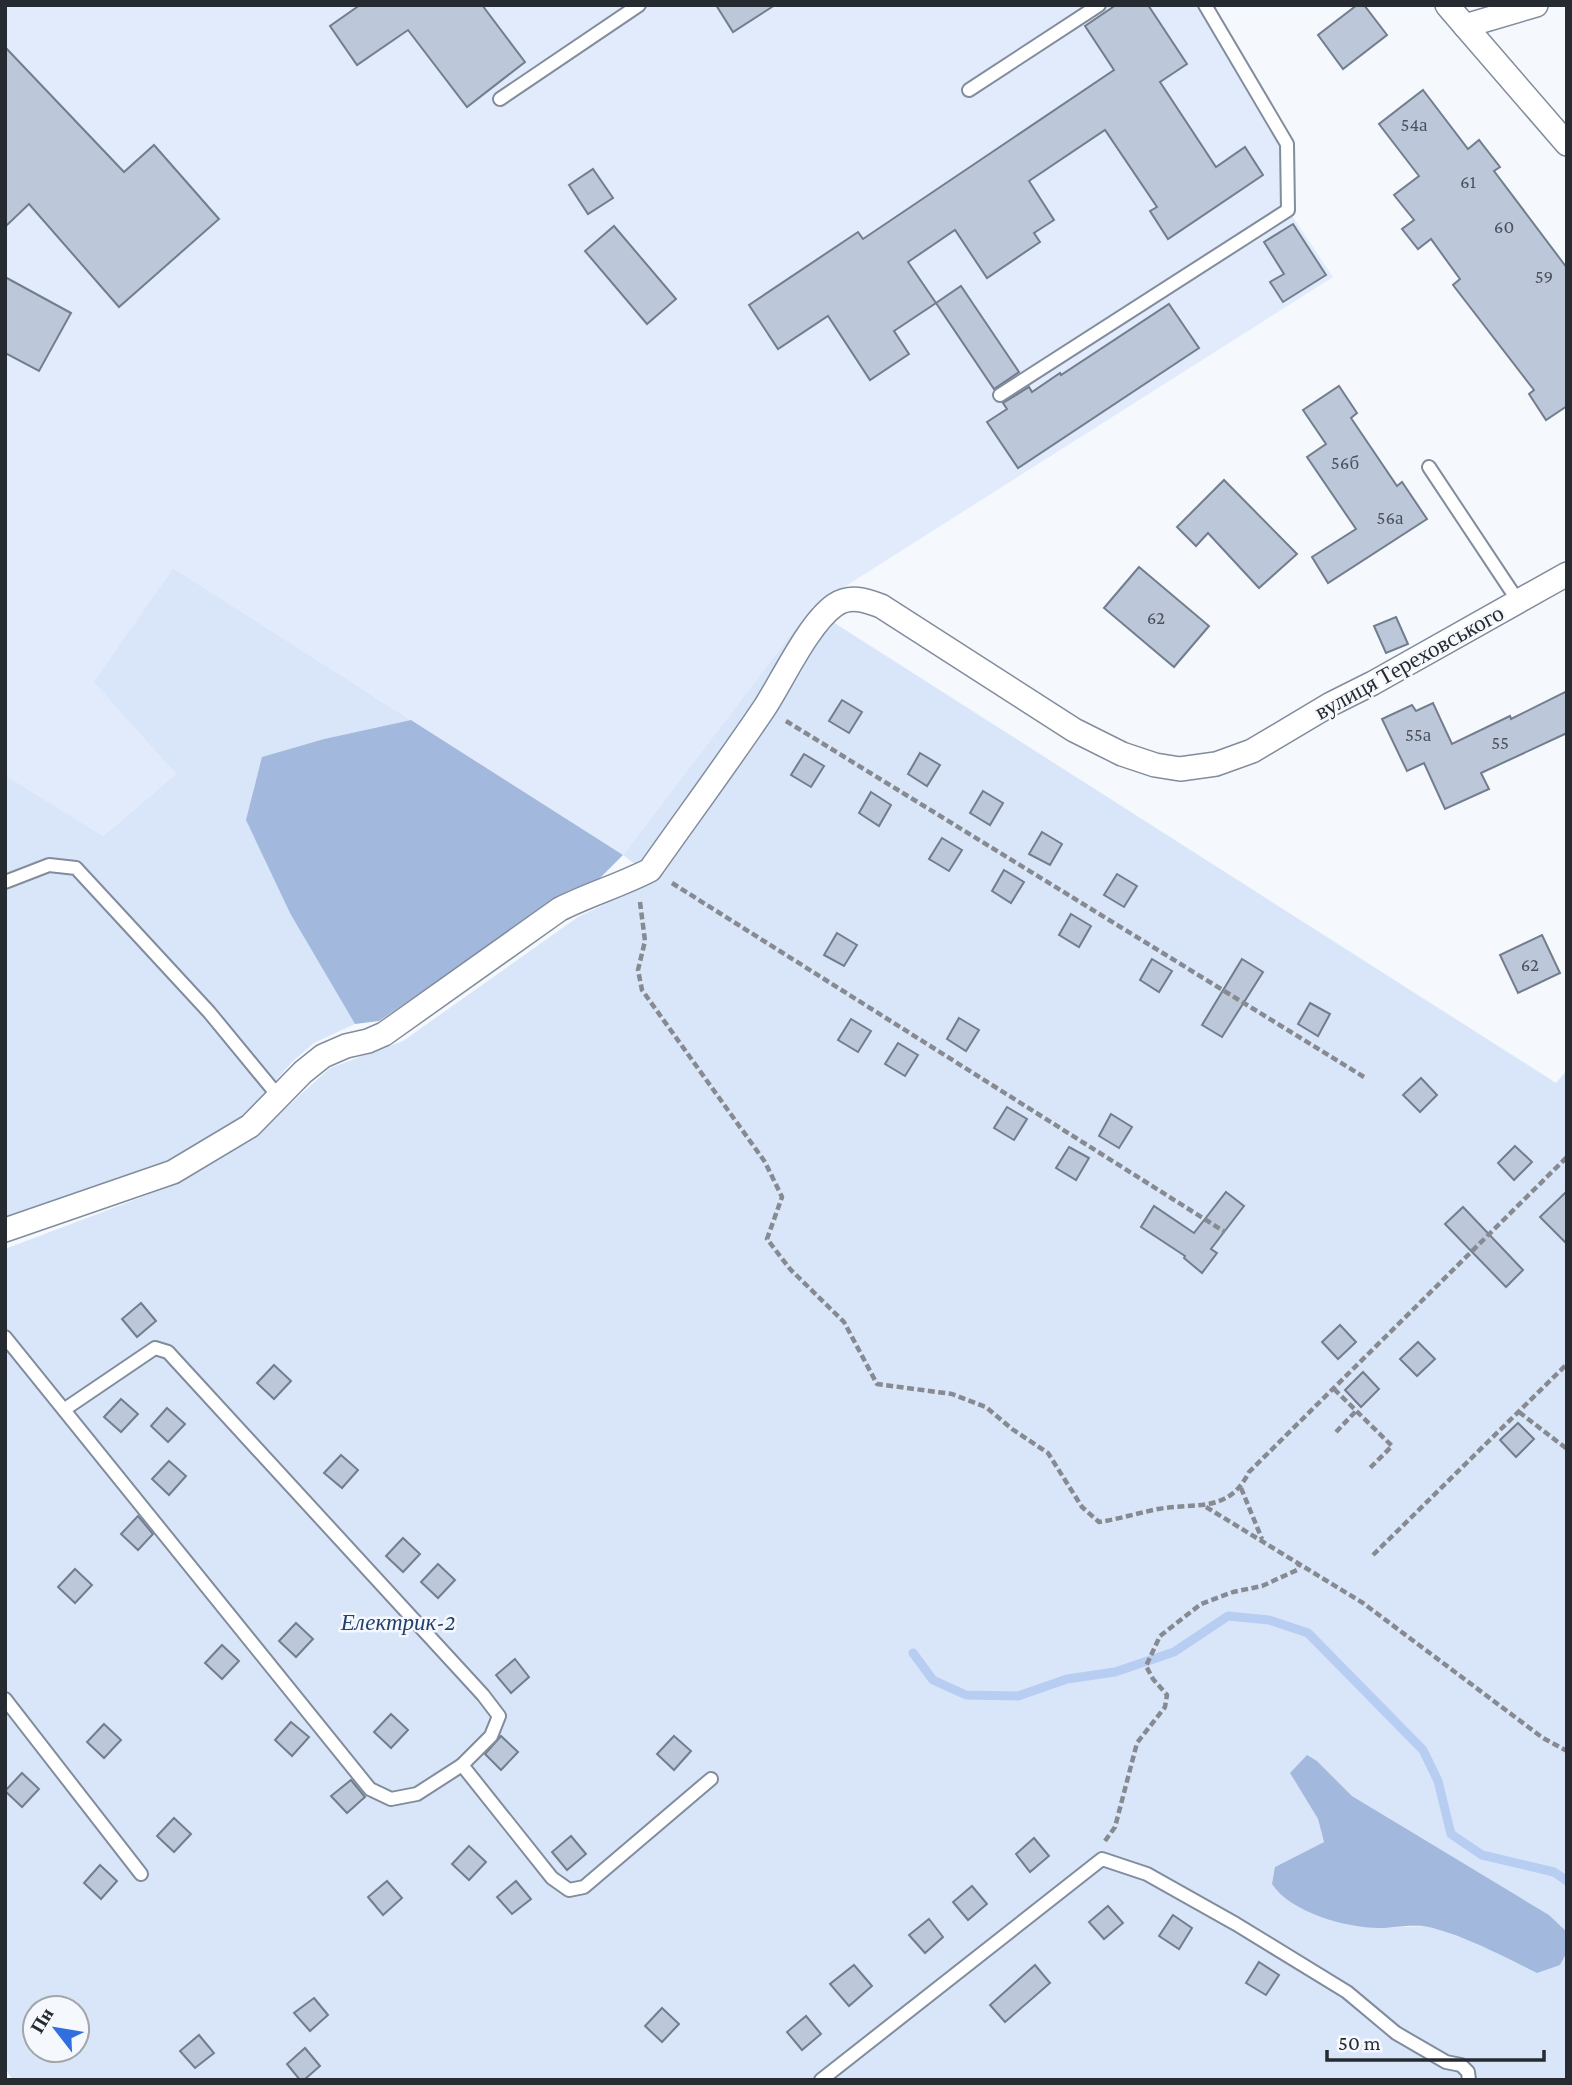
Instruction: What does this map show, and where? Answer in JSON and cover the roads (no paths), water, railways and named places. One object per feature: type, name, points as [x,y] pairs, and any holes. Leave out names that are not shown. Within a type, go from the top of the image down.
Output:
[{"type":"street","points":[[1447,5],[1567,144]]},
{"type":"street","points":[[1465,26],[1536,5]]},
{"type":"street","name":"вулиця Тереховського","points":[[279,1097],[323,1056],[384,1034],[560,909],[589,894],[627,882],[650,870],[764,708],[819,620],[836,604],[853,598],[881,606],[1074,730],[1122,754],[1155,765],[1180,769],[1216,764],[1252,751],[1331,704],[1567,574]]},
{"type":"street","points":[[5,1230],[173,1172],[250,1126],[279,1097]]},
{"type":"lane","points":[[500,99],[639,5]]},
{"type":"lane","points":[[969,90],[1099,5]]},
{"type":"lane","points":[[1000,396],[1288,210],[1287,144],[1205,5]]},
{"type":"lane","points":[[1429,467],[1518,601]]},
{"type":"lane","points":[[5,882],[48,865],[76,867],[209,1012],[279,1097]]},
{"type":"lane","points":[[5,1337],[370,1789],[391,1799],[416,1794],[462,1765],[491,1736],[499,1716],[474,1685],[168,1352],[155,1348],[65,1409]]},
{"type":"lane","points":[[5,1699],[141,1874]]},
{"type":"lane","points":[[462,1765],[552,1878],[569,1890],[584,1887],[711,1779]]},
{"type":"lane","points":[[821,2080],[1102,1859],[1147,1874],[1236,1924],[1347,1992],[1395,2033],[1446,2062],[1461,2066],[1468,2072],[1469,2080]]},
{"type":"waterway","points":[[913,1653],[933,1680],[966,1695],[1018,1696],[1067,1679],[1115,1672],[1174,1652],[1228,1616],[1269,1620],[1308,1633],[1423,1750],[1438,1781],[1451,1834],[1482,1855],[1554,1872],[1567,1881]]},
{"type":"park label","name":"Електрик-2","points":[[398,1622]]}]
